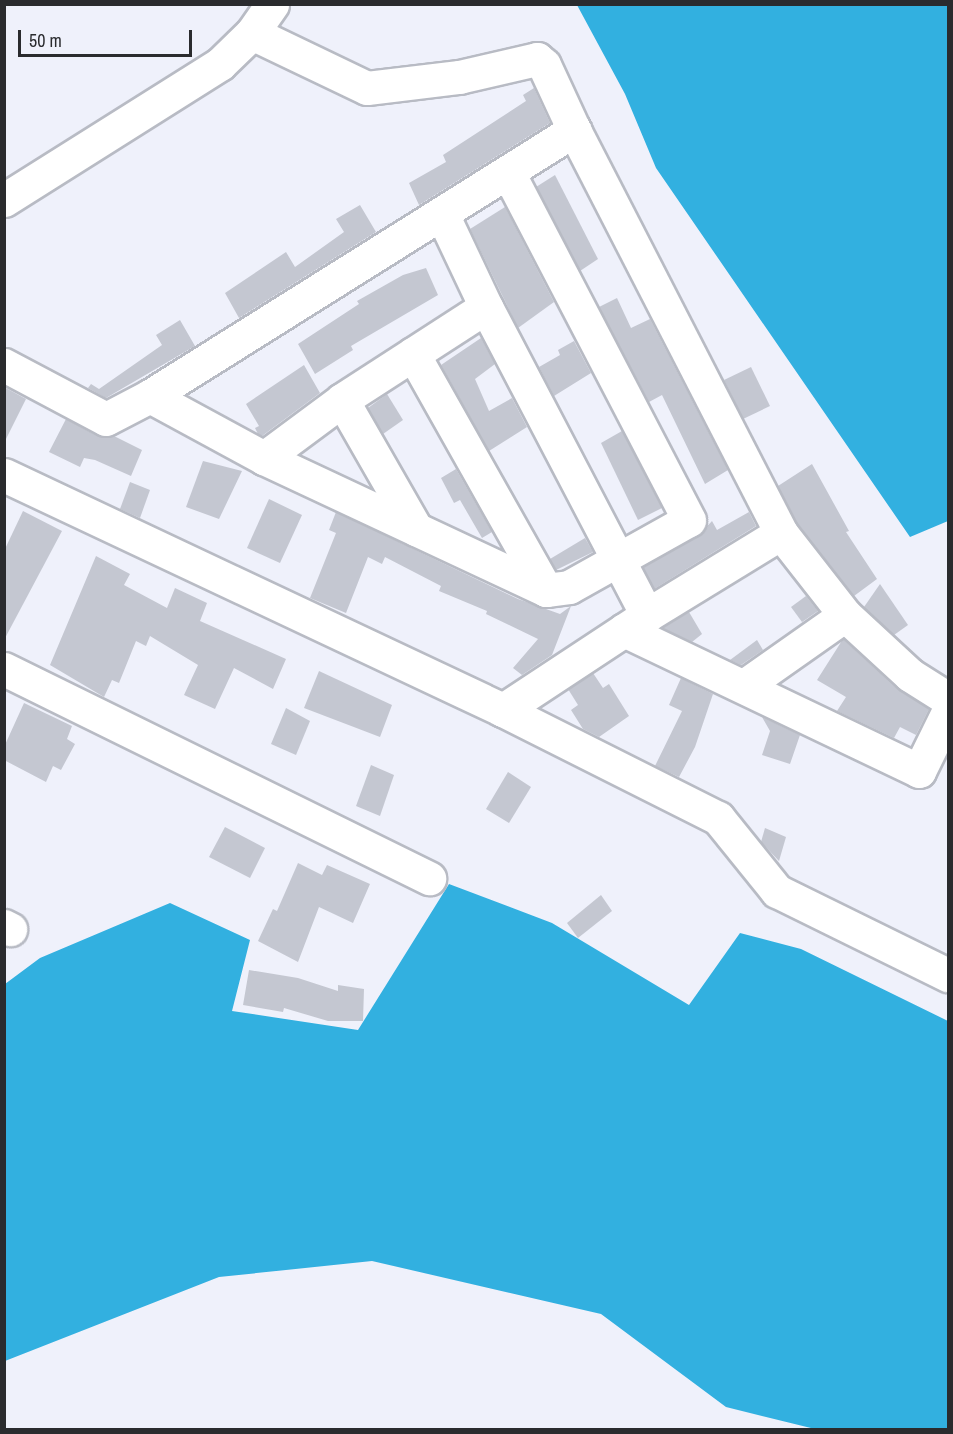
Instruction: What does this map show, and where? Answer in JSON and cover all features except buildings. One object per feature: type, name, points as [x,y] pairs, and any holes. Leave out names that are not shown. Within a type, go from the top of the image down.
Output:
[{"type":"street","points":[[4,200],[220,64],[252,33],[272,4]]},
{"type":"street","points":[[252,33],[367,88],[459,77],[537,59],[544,65],[574,130],[781,533],[845,615],[910,675],[948,699]]},
{"type":"street","points":[[4,365],[106,419],[150,396],[574,130]]},
{"type":"street","points":[[150,396],[264,458],[546,590],[569,587],[689,520],[508,173]]},
{"type":"street","points":[[442,213],[486,307],[617,561],[636,622],[744,686],[919,771],[948,712]]},
{"type":"street","points":[[264,458],[342,400],[486,307]]},
{"type":"street","points":[[413,354],[546,590]]},
{"type":"street","points":[[342,400],[416,529]]},
{"type":"street","points":[[4,475],[503,710],[718,819],[777,891],[948,975]]},
{"type":"street","points":[[503,710],[636,622],[781,533]]},
{"type":"street","points":[[744,686],[845,615]]},
{"type":"street","points":[[4,669],[429,878]]},
{"type":"water","points":[[577,5],[948,5],[948,521],[910,537],[656,168],[625,94]]},
{"type":"water","points":[[449,884],[552,923],[689,1005],[740,933],[801,949],[948,1021],[948,1429],[815,1429],[726,1407],[601,1314],[372,1261],[219,1277],[5,1361],[5,984],[40,958],[170,903],[250,940],[232,1011],[358,1030]]}]
